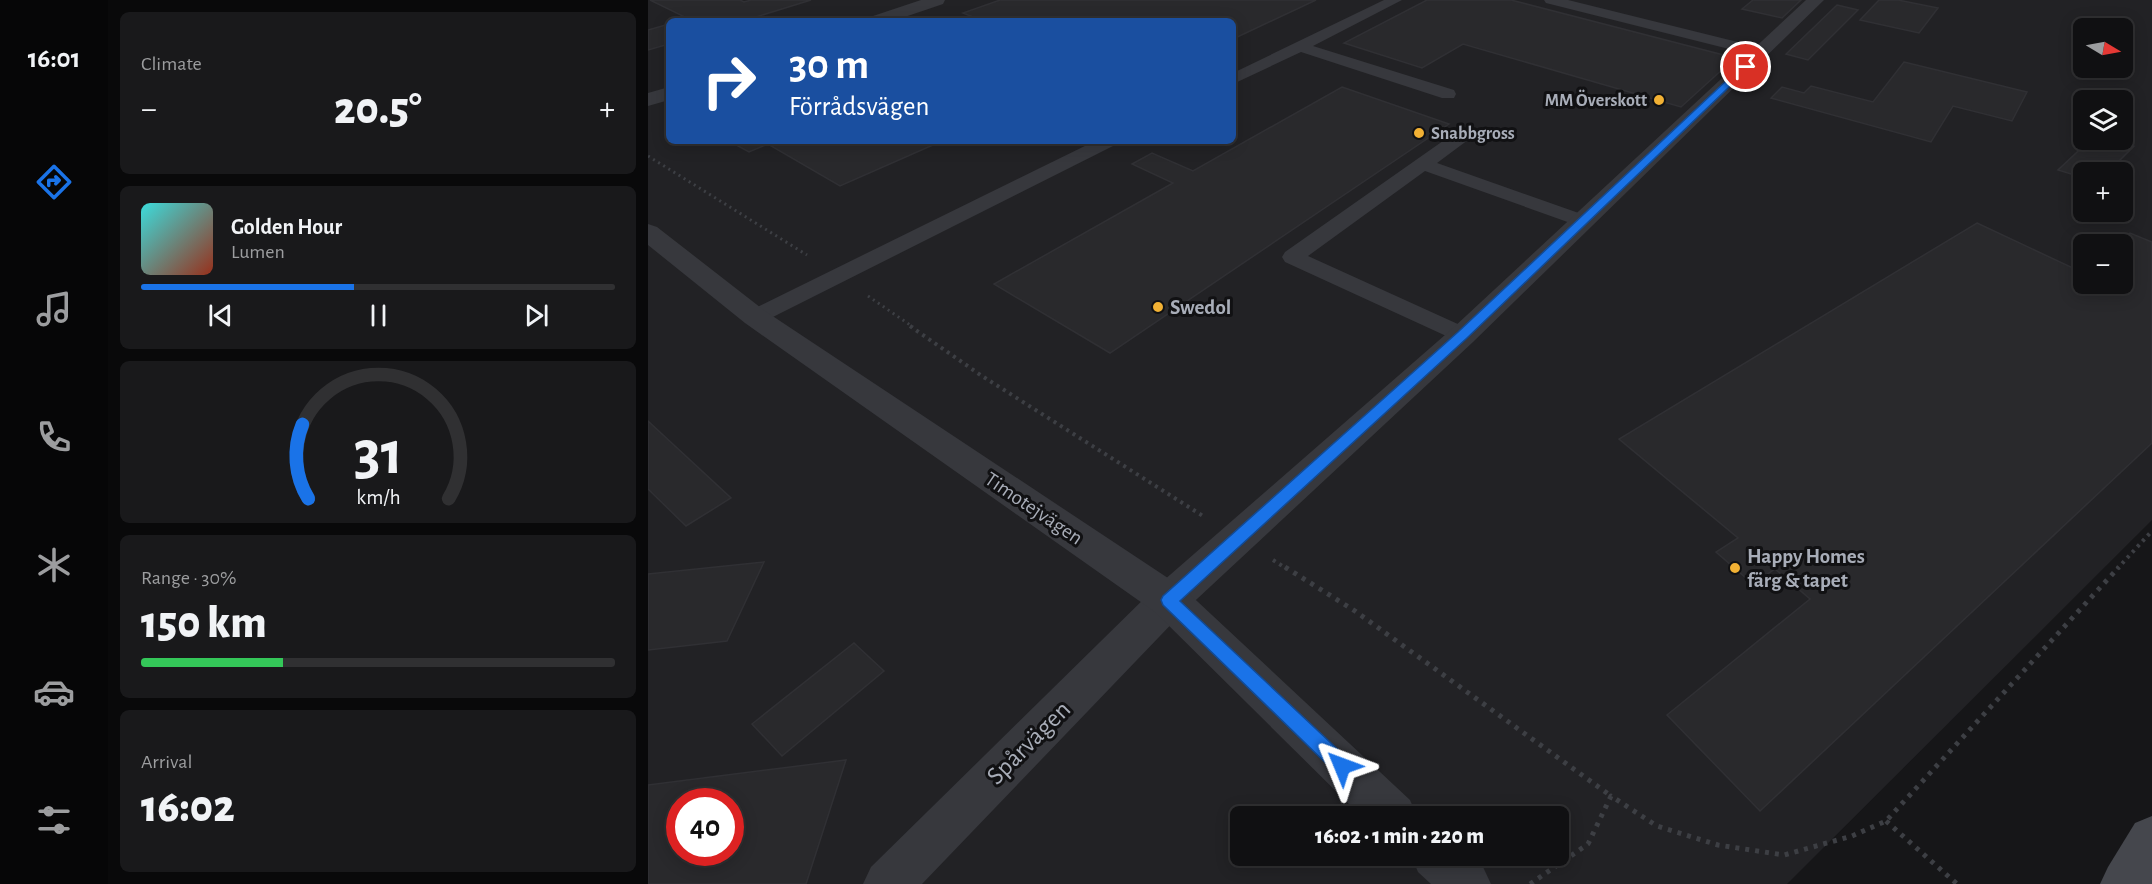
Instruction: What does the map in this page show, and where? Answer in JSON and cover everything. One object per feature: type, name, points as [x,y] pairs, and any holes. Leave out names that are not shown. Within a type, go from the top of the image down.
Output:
[{"type":"main road","points":[[2125,884],[2152,840]]},
{"type":"street","points":[[885,18],[937,0]]},
{"type":"street","name":"Spårvägen","points":[[888,884],[1169,600],[1463,335],[1816,0]]},
{"type":"street","points":[[648,100],[666,94]]},
{"type":"street","name":"Timotejvägen","points":[[648,232],[755,317],[1169,600],[1385,806]]},
{"type":"street","points":[[1447,866],[1466,884]]},
{"type":"lane","points":[[1236,78],[1395,0]]},
{"type":"lane","points":[[1551,0],[1761,52]]},
{"type":"lane","points":[[1299,46],[1448,94]]},
{"type":"lane","points":[[1463,335],[1293,257],[1466,133]]},
{"type":"lane","points":[[755,317],[1102,144]]},
{"type":"lane","points":[[1423,164],[1583,221]]},
{"type":"path","points":[[648,156],[840,275],[982,376],[1355,611],[1611,796],[1657,826],[1718,845],[1784,855],[1852,836],[1886,821],[2152,531]]},
{"type":"path","points":[[1530,884],[1588,844],[1611,796]]},
{"type":"path","points":[[1886,821],[1956,884]]},
{"type":"shaded area","points":[[648,0],[2152,0],[2152,520],[1787,884],[648,884]]},
{"type":"building","points":[[650,0],[740,0],[744,2],[811,0],[753,18],[687,18]]},
{"type":"building","points":[[1000,0],[1316,0],[1236,38],[1236,18],[976,18],[963,13]]},
{"type":"building","points":[[1427,0],[1511,0],[1735,58],[1681,107],[1463,44],[1422,68],[1344,43]]},
{"type":"building","points":[[1753,0],[1801,0],[1782,18],[1742,9]]},
{"type":"building","points":[[1879,0],[1898,0],[1938,8],[1919,33],[1860,20]]},
{"type":"building","points":[[1837,5],[1858,10],[1808,60],[1786,54]]},
{"type":"building","points":[[666,25],[666,45],[648,50],[648,30]]},
{"type":"building","points":[[1904,62],[2027,92],[2012,121],[1953,106],[1931,142],[1771,98],[1782,87],[1804,93],[1811,86],[1873,102]]},
{"type":"building","points":[[1342,87],[1449,124],[1110,353],[994,284],[1173,183],[1132,164],[1152,153],[1193,171]]},
{"type":"building","points":[[734,144],[768,144],[749,152]]},
{"type":"building","points":[[768,144],[935,144],[840,186]]},
{"type":"building","points":[[2079,150],[2130,150],[2118,162],[2073,162],[2073,175],[2058,170]]},
{"type":"building","points":[[1977,223],[2073,268],[2073,294],[2133,294],[2133,234],[2152,242],[2152,443],[1760,811],[1667,715],[1810,599],[1775,569],[1753,584],[1716,552],[1738,538],[1619,439]]},
{"type":"building","points":[[648,421],[731,498],[686,526],[648,489]]},
{"type":"building","points":[[764,562],[727,641],[648,650],[648,574]]},
{"type":"building","points":[[854,643],[884,671],[782,756],[752,724]]},
{"type":"building","points":[[846,760],[806,884],[648,884],[648,785]]},
{"type":"place","name":"MM Överskott","points":[[1659,100]]},
{"type":"place","name":"Snabbgross","points":[[1419,133]]},
{"type":"place","name":"Swedol","points":[[1158,307]]},
{"type":"place","name":"Happy Homes färg & tapet","points":[[1735,568]]},
{"type":"route","points":[[1342,766],[1169,600],[1463,335],[1746,67]]}]
